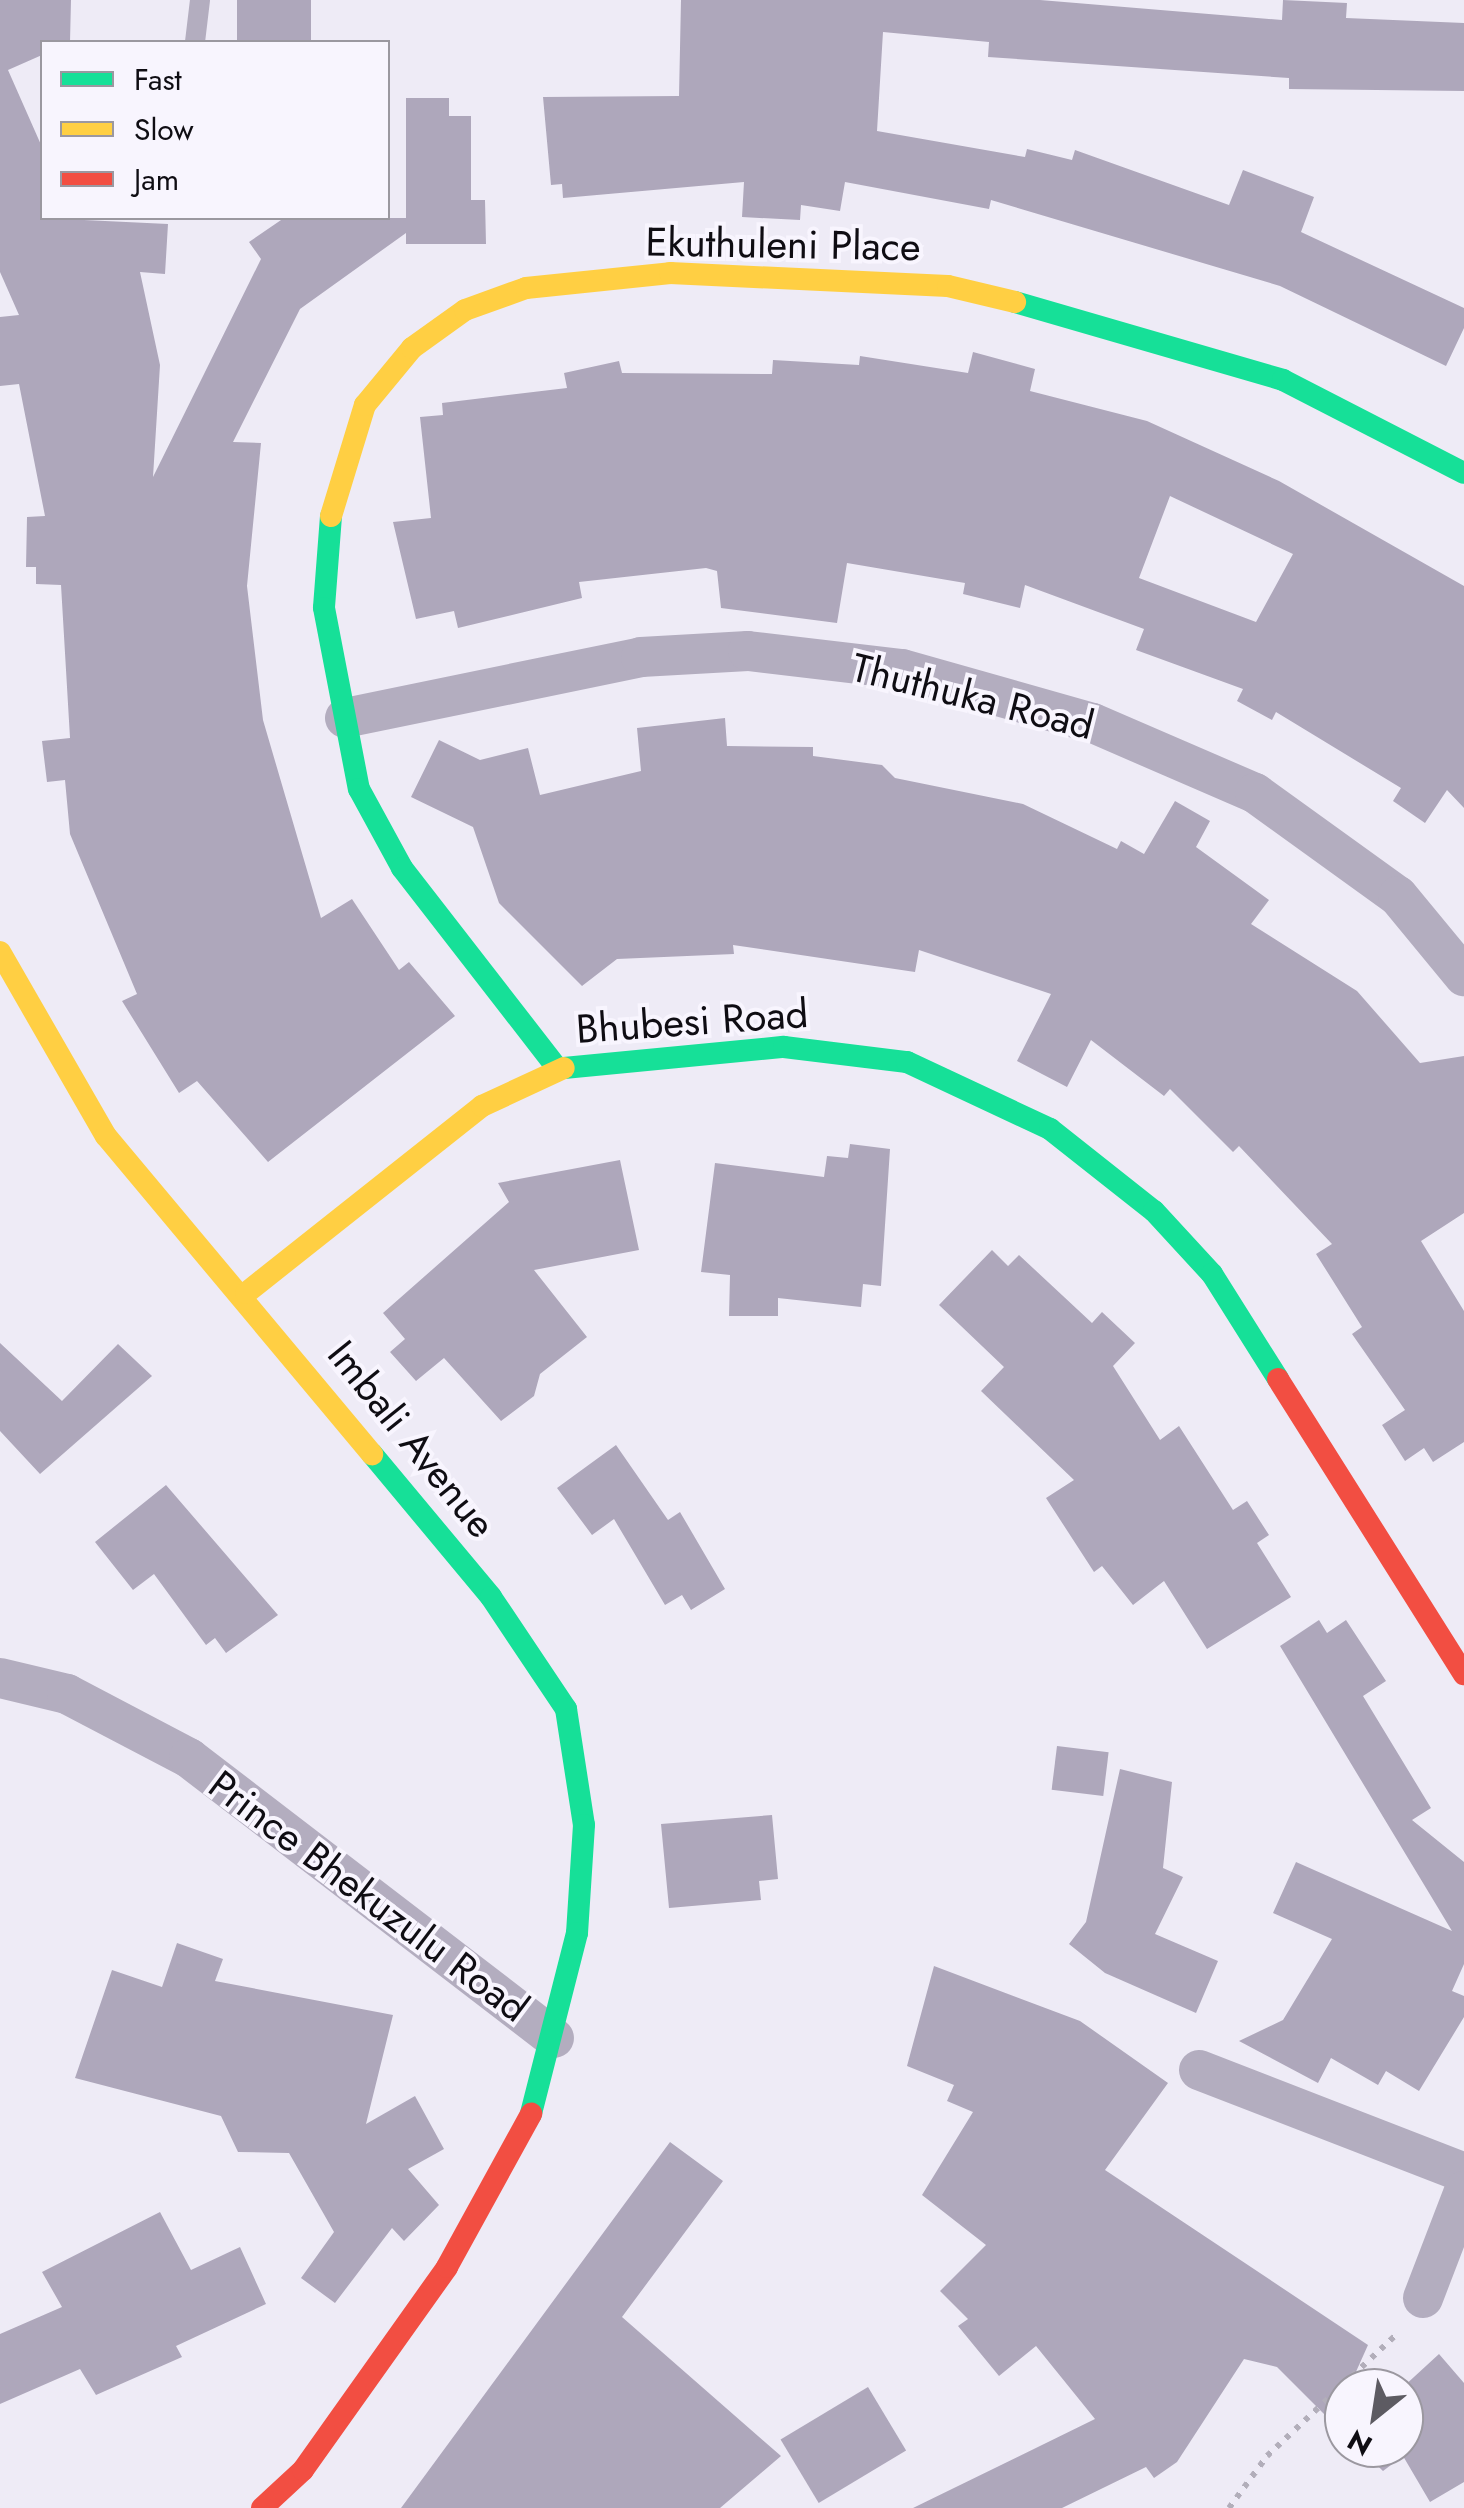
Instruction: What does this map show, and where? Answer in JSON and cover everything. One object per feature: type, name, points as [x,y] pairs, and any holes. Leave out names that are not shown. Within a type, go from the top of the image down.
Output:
[{"type":"street","name":"Ekuthuleni Place","points":[[558,1069],[402,868],[359,789],[324,608],[332,501],[365,405],[412,348],[465,310],[526,288],[670,273],[948,286],[1111,324],[1283,380],[1464,472]]},
{"type":"street","name":"Thuthuka Road","points":[[345,718],[642,658],[748,651],[902,669],[1093,722],[1255,794],[1398,896],[1464,976]]},
{"type":"street","name":"Imbali Avenue","points":[[0,952],[106,1136],[246,1294],[491,1597],[566,1709],[584,1824],[578,1933],[554,2038]]},
{"type":"street","name":"Bhubesi Road","points":[[246,1294],[482,1106],[558,1069],[719,1049],[840,1050],[971,1085],[1050,1130],[1154,1212],[1212,1274],[1464,1674]]},
{"type":"street","name":"Prince Bhekuzulu Road","points":[[0,1678],[67,1694],[188,1758],[554,2038],[495,2199],[303,2470],[262,2508]]},
{"type":"street","points":[[1199,2070],[1464,2172]]},
{"type":"street","points":[[1423,2298],[1464,2191]]},
{"type":"lane","points":[[195,40],[200,0]]},
{"type":"path","points":[[1229,2508],[1237,2488],[1423,2298]]},
{"type":"building","points":[[0,0],[71,0],[70,40],[40,40],[40,56],[8,70],[40,142],[40,220],[168,224],[165,274],[140,272],[160,365],[153,477],[261,259],[249,242],[281,220],[406,218],[406,98],[449,98],[449,116],[471,116],[471,200],[485,200],[486,244],[406,244],[406,233],[300,309],[233,442],[261,443],[247,586],[263,720],[321,918],[352,899],[399,970],[409,962],[455,1016],[268,1162],[197,1081],[179,1093],[122,1001],[137,994],[70,834],[65,780],[47,782],[42,741],[70,738],[61,585],[36,584],[36,567],[26,567],[27,517],[45,516],[19,384],[0,386],[0,317],[19,315],[0,272]]},
{"type":"building","points":[[237,0],[311,0],[311,40],[237,40]]},
{"type":"building","points":[[681,0],[1040,0],[1282,20],[1283,0],[1347,3],[1346,18],[1464,23],[1464,91],[1289,89],[1289,78],[988,57],[989,42],[883,32],[877,131],[1025,157],[1027,149],[1072,160],[1075,150],[1229,205],[1243,170],[1314,197],[1301,232],[1464,308],[1464,328],[1446,366],[1280,286],[991,200],[989,209],[845,182],[840,211],[801,205],[800,220],[742,217],[744,182],[563,198],[562,184],[551,185],[543,97],[679,96]]},
{"type":"building","points":[[973,352],[1035,369],[1030,391],[1147,421],[1279,481],[1464,586],[1464,808],[1447,790],[1425,823],[1393,801],[1401,788],[1276,712],[1272,720],[1237,701],[1243,689],[1136,650],[1144,629],[1025,585],[1020,608],[963,594],[965,583],[847,563],[837,623],[721,608],[717,571],[706,568],[579,582],[582,598],[458,628],[454,611],[416,619],[393,522],[431,518],[420,417],[443,415],[442,403],[567,388],[564,373],[619,361],[622,373],[772,374],[773,360],[859,365],[860,356],[968,373]],"holes":[[[1170,496],[1293,554],[1256,622],[1139,578]]]},
{"type":"building","points":[[725,718],[727,746],[813,747],[813,756],[882,765],[895,778],[1023,804],[1117,849],[1121,841],[1144,854],[1175,801],[1210,821],[1196,847],[1269,900],[1251,924],[1357,991],[1420,1063],[1464,1056],[1464,1213],[1421,1241],[1464,1311],[1464,1442],[1433,1462],[1424,1448],[1405,1461],[1382,1425],[1405,1410],[1352,1334],[1362,1327],[1316,1254],[1332,1244],[1239,1146],[1233,1152],[1170,1089],[1164,1096],[1091,1040],[1067,1087],[1017,1061],[1051,994],[919,950],[915,972],[733,945],[734,954],[617,959],[582,986],[499,903],[473,827],[411,797],[439,740],[480,760],[528,748],[540,795],[641,771],[637,728]]},
{"type":"building","points":[[850,1144],[890,1149],[881,1286],[863,1284],[861,1307],[778,1298],[778,1316],[729,1316],[730,1275],[701,1272],[715,1163],[824,1177],[827,1156],[848,1158]]},
{"type":"building","points":[[620,1160],[639,1250],[534,1270],[587,1337],[540,1374],[534,1396],[501,1421],[444,1358],[416,1381],[390,1352],[405,1339],[383,1313],[509,1202],[498,1183]]},
{"type":"building","points":[[992,1250],[1008,1266],[1019,1255],[1092,1323],[1102,1312],[1135,1343],[1113,1366],[1160,1440],[1179,1426],[1233,1510],[1247,1501],[1269,1535],[1257,1543],[1291,1597],[1207,1649],[1164,1581],[1133,1605],[1102,1566],[1094,1572],[1046,1498],[1074,1480],[981,1391],[1004,1367],[939,1305]]},
{"type":"building","points":[[0,1343],[62,1401],[118,1344],[152,1376],[40,1474],[0,1431]]},
{"type":"building","points":[[616,1445],[668,1520],[680,1512],[725,1589],[691,1610],[682,1595],[665,1605],[614,1519],[592,1535],[557,1488]]},
{"type":"building","points":[[166,1485],[278,1615],[226,1653],[215,1638],[206,1645],[154,1574],[133,1590],[95,1542]]},
{"type":"building","points":[[1319,1620],[1327,1633],[1346,1620],[1386,1681],[1363,1696],[1431,1808],[1412,1820],[1464,1862],[1464,1964],[1452,1991],[1464,1996],[1464,2017],[1419,2091],[1386,2071],[1378,2085],[1331,2058],[1318,2083],[1239,2041],[1283,2020],[1332,1939],[1273,1913],[1296,1862],[1452,1931],[1280,1646]]},
{"type":"building","points":[[1057,1746],[1109,1752],[1103,1796],[1052,1790]]},
{"type":"building","points":[[1120,1769],[1172,1782],[1163,1868],[1183,1877],[1155,1934],[1218,1961],[1196,2013],[1105,1973],[1069,1944],[1086,1922]]},
{"type":"building","points":[[772,1815],[778,1879],[759,1881],[761,1900],[669,1908],[661,1824]]},
{"type":"building","points":[[177,1943],[223,1959],[215,1981],[393,2015],[366,2124],[415,2096],[444,2149],[408,2169],[439,2205],[404,2241],[392,2228],[335,2303],[301,2278],[334,2232],[289,2153],[238,2152],[221,2116],[75,2078],[112,1970],[162,1987]]},
{"type":"building","points":[[934,1966],[1080,2021],[1168,2083],[1105,2170],[1368,2345],[1358,2368],[1324,2368],[1324,2414],[1277,2367],[1244,2359],[1177,2462],[1154,2478],[1146,2467],[1062,2508],[913,2508],[1095,2419],[1036,2346],[999,2376],[958,2326],[968,2319],[940,2291],[986,2245],[922,2195],[973,2112],[947,2101],[954,2085],[907,2066]]},
{"type":"building","points":[[670,2142],[723,2181],[622,2317],[781,2456],[720,2508],[401,2508]]},
{"type":"building","points":[[160,2212],[191,2270],[240,2247],[266,2304],[176,2346],[182,2357],[96,2395],[80,2369],[0,2404],[0,2334],[62,2307],[42,2272]]},
{"type":"building","points":[[1439,2354],[1464,2383],[1464,2482],[1430,2502],[1410,2468],[1424,2468],[1424,2368]]},
{"type":"building","points":[[868,2387],[906,2450],[819,2503],[781,2440]]},
{"type":"traffic: fast","points":[[1015,302],[1283,380],[1464,473]]},
{"type":"traffic: fast","points":[[331,516],[324,608],[359,789],[402,868],[558,1069]]},
{"type":"traffic: fast","points":[[564,1068],[784,1047],[907,1062],[1050,1129],[1154,1211],[1212,1274],[1278,1379]]},
{"type":"traffic: fast","points":[[372,1454],[491,1597],[566,1709],[584,1825],[577,1933],[531,2114]]},
{"type":"traffic: slow","points":[[331,516],[365,405],[412,348],[465,310],[526,288],[670,273],[948,286],[1015,302]]},
{"type":"traffic: slow","points":[[0,952],[106,1136],[372,1454]]},
{"type":"traffic: slow","points":[[246,1293],[482,1106],[564,1068]]},
{"type":"traffic: jam","points":[[1278,1379],[1464,1674]]},
{"type":"traffic: jam","points":[[262,2508],[303,2470],[447,2267],[531,2114]]}]
